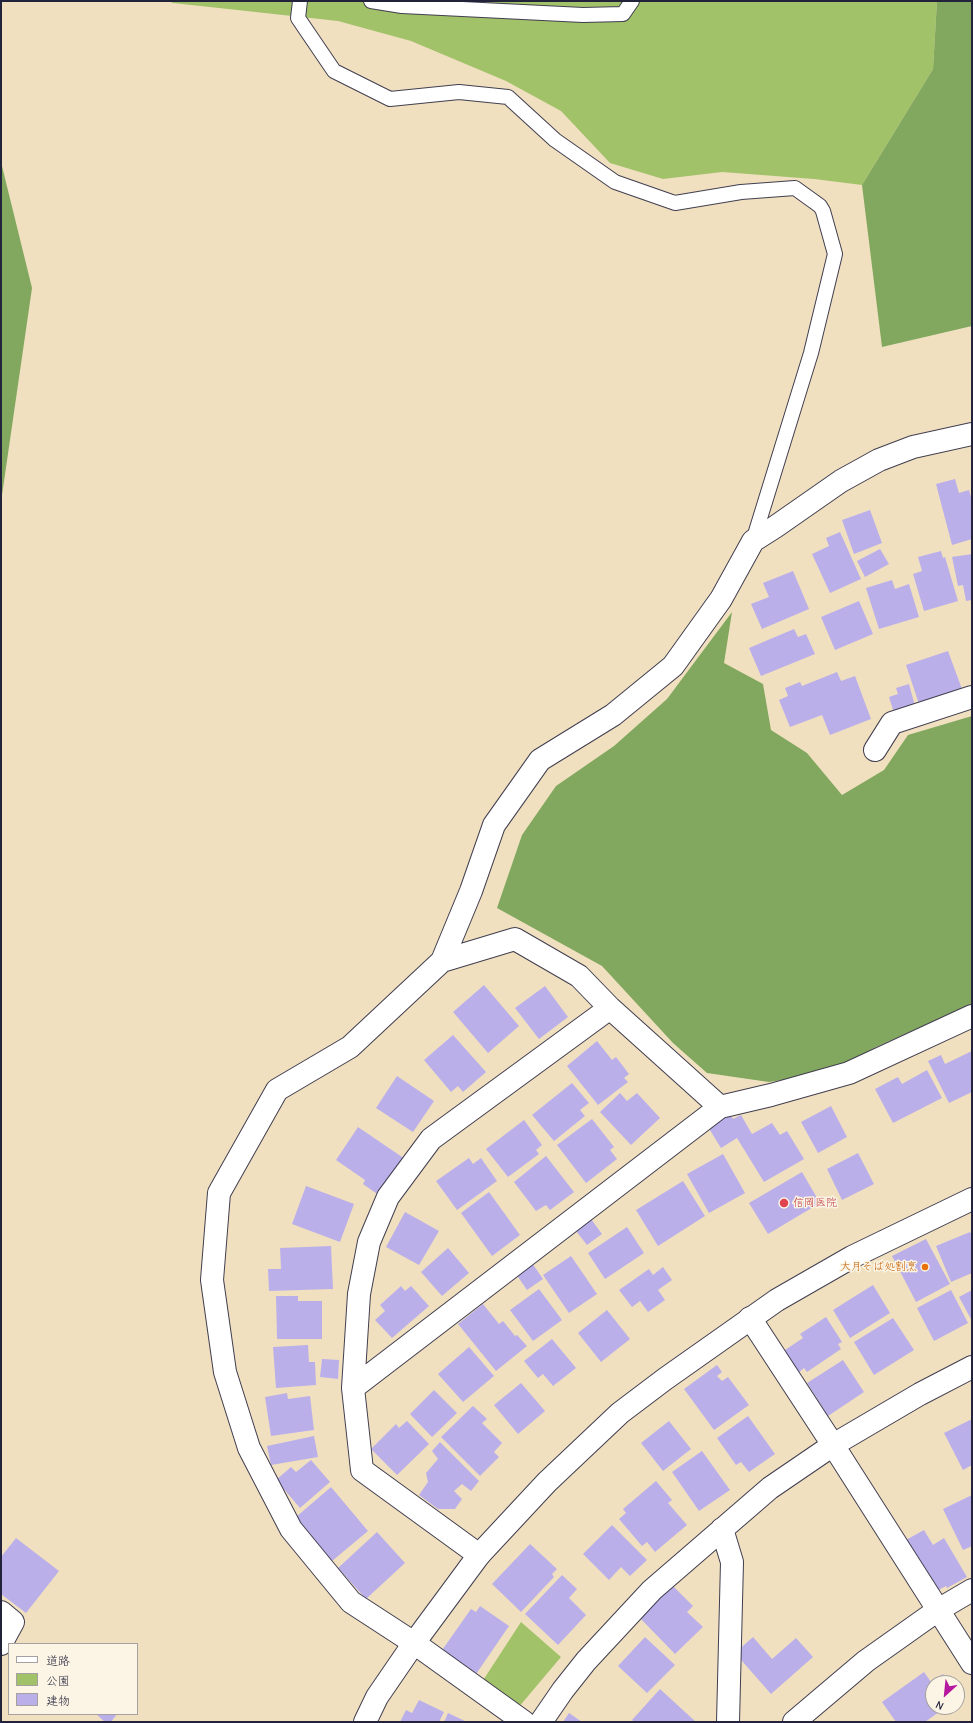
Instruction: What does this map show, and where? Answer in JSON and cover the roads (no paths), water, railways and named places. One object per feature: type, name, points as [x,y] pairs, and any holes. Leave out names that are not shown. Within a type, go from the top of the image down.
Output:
[{"type":"street","points":[[524,1722],[414,1644],[351,1602],[291,1529],[249,1448],[225,1372],[212,1280],[219,1193],[277,1090],[350,1047],[442,961],[471,891],[494,825],[540,760],[613,715],[673,666],[721,599],[752,541],[775,527],[841,481],[879,460],[913,447],[972,434]]},
{"type":"street","points":[[876,750],[892,723],[972,697]]},
{"type":"street","points":[[442,961],[515,939],[579,976],[610,1008],[720,1107]]},
{"type":"street","points":[[479,1554],[362,1470],[353,1388],[360,1294],[369,1242],[388,1197],[431,1139],[610,1008]]},
{"type":"street","points":[[353,1388],[720,1107],[771,1095],[849,1073],[972,1016]]},
{"type":"street","points":[[364,1722],[377,1697],[479,1554],[547,1482],[615,1418],[750,1318],[777,1300],[852,1257],[972,1199]]},
{"type":"street","points":[[750,1318],[833,1445],[972,1664]]},
{"type":"street","points":[[541,1722],[563,1690],[619,1625],[652,1590],[770,1488],[833,1445],[920,1394],[972,1367]]},
{"type":"street","points":[[722,1529],[732,1562],[728,1722]]},
{"type":"street","points":[[794,1722],[866,1661],[938,1610],[972,1590]]},
{"type":"street","points":[[1,1612],[13,1622],[1,1644]]},
{"type":"lane","points":[[300,1],[298,18],[334,72],[390,99],[459,92],[508,97],[555,140],[615,182],[675,203],[741,192],[795,188],[820,206],[823,211],[835,254],[811,353],[752,541]]},
{"type":"lane","points":[[371,1],[402,6],[531,13],[623,14],[632,1]]},
{"type":"place","name":"信岡医院","points":[[784,1203]]},
{"type":"place","name":"大月そば処割烹","points":[[925,1267]]}]
